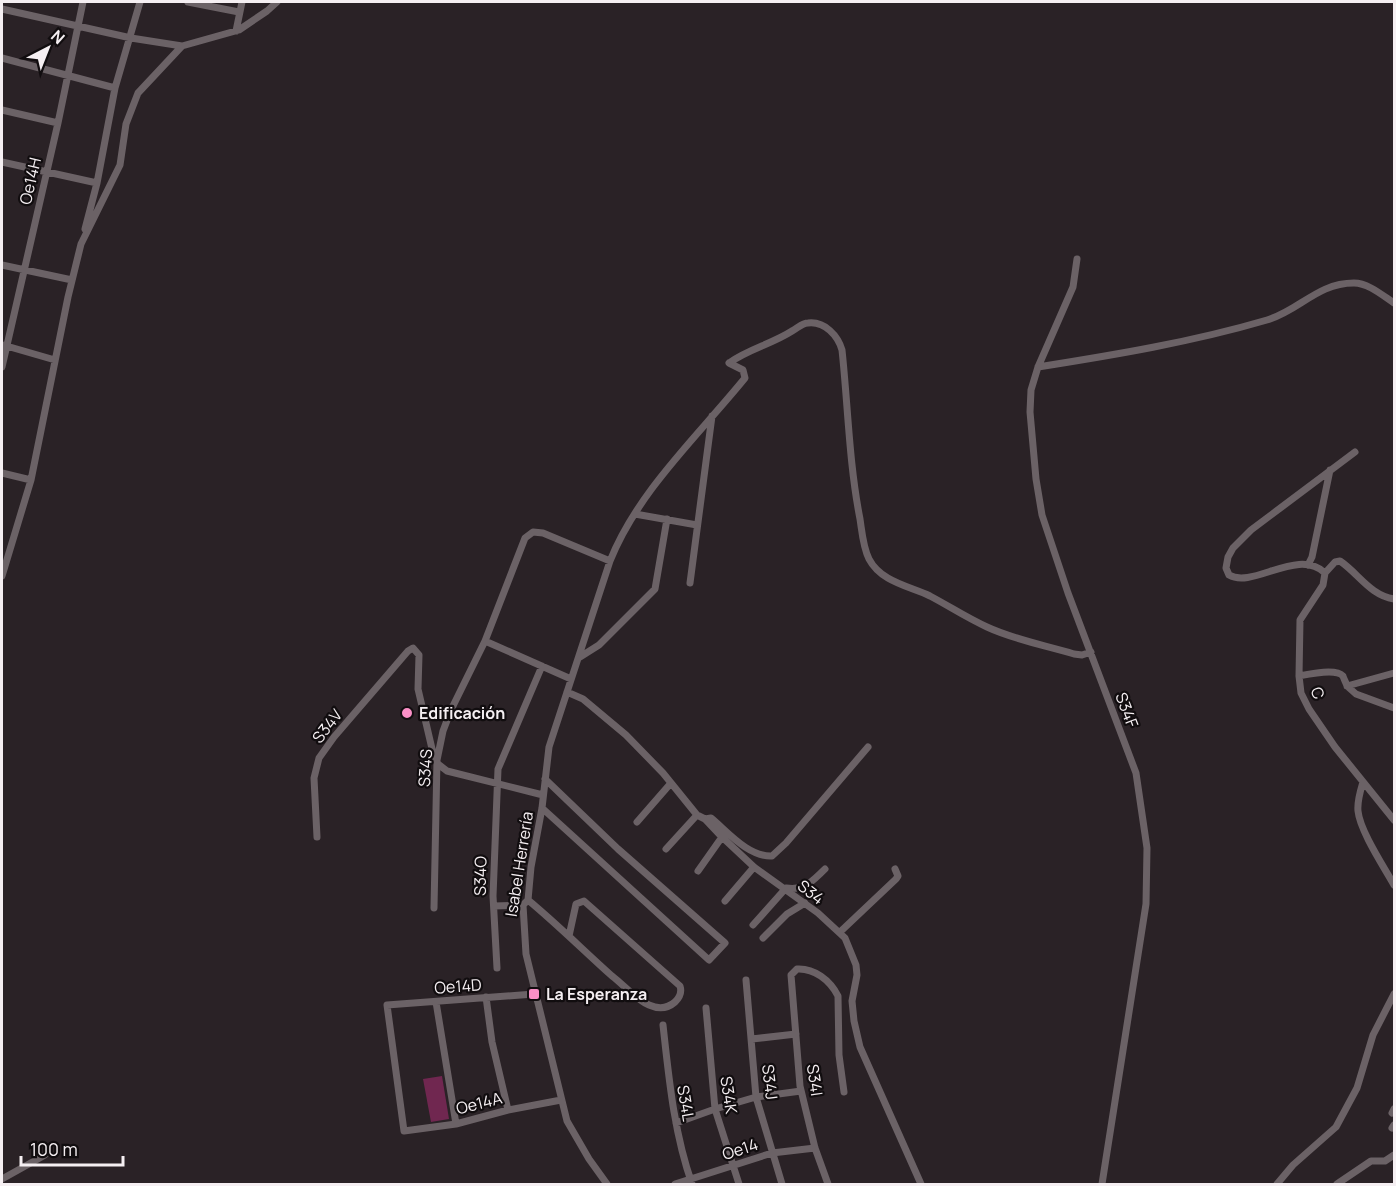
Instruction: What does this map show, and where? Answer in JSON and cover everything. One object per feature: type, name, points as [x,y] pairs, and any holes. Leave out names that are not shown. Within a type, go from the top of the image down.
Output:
[{"type":"street","name":"Oe14H","points":[[2,368],[4,346],[58,123],[84,2]]},
{"type":"street","points":[[2,576],[31,480],[72,280],[97,183],[115,88],[140,2]]},
{"type":"street","points":[[188,2],[239,12]]},
{"type":"street","points":[[236,31],[242,2]]},
{"type":"street","points":[[2,9],[131,38],[182,46],[236,31],[277,2]]},
{"type":"street","points":[[81,244],[120,165],[126,124],[138,93],[182,46]]},
{"type":"street","points":[[2,58],[115,88]]},
{"type":"street","points":[[2,110],[58,123]]},
{"type":"street","points":[[2,162],[97,183]]},
{"type":"street","name":"S34F","points":[[1077,259],[1073,287],[1038,367],[1031,390],[1030,412],[1036,479],[1042,515],[1068,593],[1136,773],[1147,849],[1146,904],[1102,1185]]},
{"type":"street","points":[[2,266],[72,280]]},
{"type":"street","points":[[1038,367],[1222,332],[1266,320],[1287,312],[1314,293],[1338,285],[1355,283],[1366,286],[1395,303]]},
{"type":"street","name":"Isabel Herrería","points":[[607,1185],[567,1121],[534,994],[524,936],[531,867],[542,808],[549,747],[618,540],[635,514],[712,416],[746,378],[743,370],[729,363],[790,333],[806,322],[825,327],[835,335],[842,350],[846,409],[858,509],[865,549],[874,566],[894,581],[929,596],[1001,633],[1036,645],[1074,654],[1082,655],[1091,652]]},
{"type":"street","points":[[4,346],[55,360]]},
{"type":"street","points":[[690,583],[712,416]]},
{"type":"street","points":[[1356,452],[1251,530],[1233,548],[1226,568],[1229,575],[1237,578],[1295,564],[1318,567],[1324,573],[1335,562],[1340,561],[1383,597],[1395,599]]},
{"type":"street","points":[[1308,565],[1312,557],[1330,470]]},
{"type":"street","points":[[2,473],[31,480]]},
{"type":"street","points":[[635,514],[698,525]]},
{"type":"street","points":[[580,657],[599,645],[655,589],[667,519]]},
{"type":"street","name":"S34S","points":[[434,908],[436,760],[443,731],[485,641],[525,538],[533,532],[543,532],[610,561]]},
{"type":"street","name":"C","points":[[1324,573],[1323,585],[1300,620],[1301,693],[1309,709],[1363,783],[1395,820]]},
{"type":"street","points":[[485,641],[571,679]]},
{"type":"street","name":"S34V","points":[[317,837],[314,778],[319,758],[334,737],[413,648],[419,655],[418,689],[436,760]]},
{"type":"street","name":"S34O","points":[[496,968],[494,906],[498,769],[542,666]]},
{"type":"street","points":[[1299,676],[1315,672],[1337,672],[1343,676],[1347,686],[1356,694],[1395,708]]},
{"type":"street","points":[[1347,686],[1395,674]]},
{"type":"street","name":"S34","points":[[567,692],[583,699],[626,735],[697,814],[754,867],[786,888],[840,932],[848,944],[856,965],[857,975],[852,1001],[860,1047],[921,1185]]},
{"type":"street","points":[[705,819],[711,818],[730,835],[752,849],[772,856],[800,827],[868,747]]},
{"type":"street","points":[[436,760],[447,771],[543,795]]},
{"type":"street","points":[[542,808],[709,960],[726,944],[618,849],[545,779]]},
{"type":"street","points":[[637,822],[671,783]]},
{"type":"street","points":[[1363,783],[1358,798],[1358,811],[1362,826],[1395,885]]},
{"type":"street","points":[[666,849],[697,814]]},
{"type":"street","points":[[698,871],[722,837]]},
{"type":"street","points":[[725,901],[754,867]]},
{"type":"street","points":[[753,926],[786,888],[797,890],[807,885],[825,869]]},
{"type":"street","points":[[840,932],[896,879],[898,874],[895,869]]},
{"type":"street","points":[[494,906],[526,903],[569,936],[646,1004],[667,1007],[679,998],[680,986],[584,901],[576,904],[569,936]]},
{"type":"street","points":[[763,938],[787,914],[805,903]]},
{"type":"street","name":"S34I","points":[[828,1185],[815,1148],[801,1091],[791,975],[794,971],[800,969],[816,973],[834,988],[838,996],[840,1059],[844,1092]]},
{"type":"street","name":"S34J","points":[[746,980],[756,1097],[782,1185]]},
{"type":"street","name":"Oe14D","points":[[404,1131],[386,1006],[388,1004],[534,994]]},
{"type":"street","points":[[1277,1185],[1293,1165],[1336,1127],[1357,1088],[1374,1035],[1395,994]]},
{"type":"street","points":[[486,998],[492,1042],[508,1110]]},
{"type":"street","points":[[436,1002],[456,1124]]},
{"type":"street","name":"S34K","points":[[706,1008],[715,1109],[739,1185]]},
{"type":"street","name":"S34L","points":[[663,1025],[669,1089],[691,1182]]},
{"type":"street","points":[[752,1039],[796,1034]]},
{"type":"street","points":[[676,1123],[756,1097],[801,1091]]},
{"type":"street","name":"Oe14A","points":[[404,1131],[456,1124],[508,1110],[561,1100]]},
{"type":"street","name":"Oe14","points":[[675,1185],[691,1182],[772,1153],[815,1148]]},
{"type":"street","points":[[2,1179],[45,1155]]},
{"type":"street","points":[[1337,1185],[1371,1161],[1385,1161],[1395,1155]]},
{"type":"shaded area","points":[[442,1076],[449,1119],[431,1122],[423,1079]]},
{"type":"place","name":"Edificación","points":[[407,713]]},
{"type":"place","name":"La Esperanza","points":[[534,994]]}]
